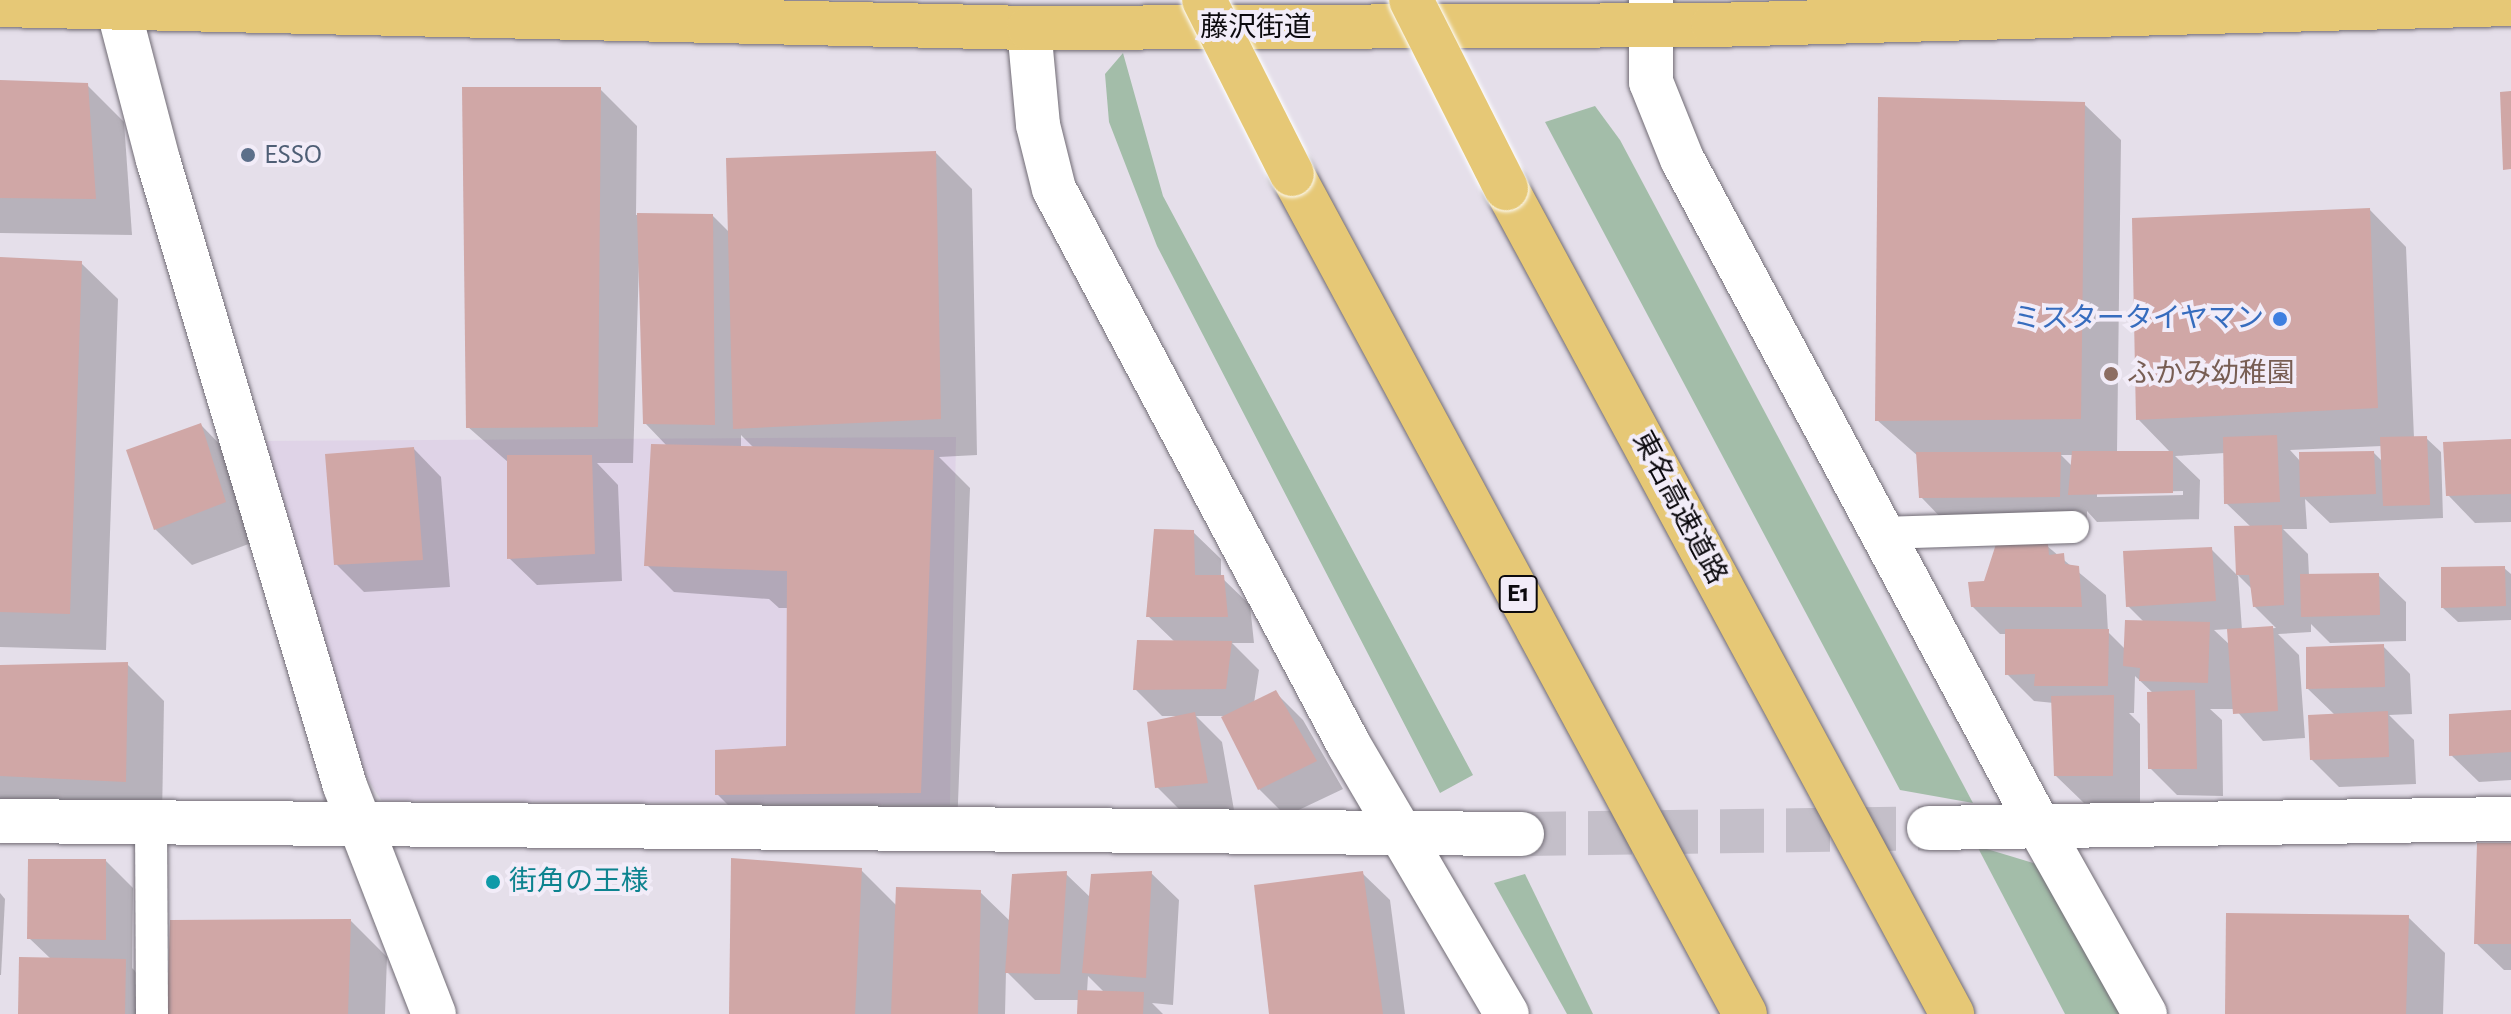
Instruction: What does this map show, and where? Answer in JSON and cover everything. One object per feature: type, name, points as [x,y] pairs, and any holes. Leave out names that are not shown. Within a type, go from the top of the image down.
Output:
[{"type":"highway","name":"E1","points":[[1204,0],[1292,174],[1745,1014]]},
{"type":"highway","name":"東名高速道路","points":[[1411,0],[1506,188],[1952,1014]]},
{"type":"highway","name":"藤沢街道","points":[[0,5],[116,3],[1029,28],[1650,13],[2511,4]]},
{"type":"street","points":[[116,3],[158,160],[345,786],[434,1014]]},
{"type":"street","points":[[1650,13],[1651,82],[1682,159],[2040,828],[2145,1014]]},
{"type":"street","points":[[1029,28],[1038,125],[1054,189],[1398,834],[1507,1014]]},
{"type":"street","points":[[1929,828],[2511,819]]},
{"type":"street","points":[[0,821],[1522,834]]},
{"type":"lane","points":[[1881,533],[2073,527]]},
{"type":"lane","points":[[151,822],[152,1014]]},
{"type":"shaded area","points":[[956,437],[950,805],[382,801],[366,777],[255,441]]},
{"type":"green space","points":[[1123,53],[1163,196],[1473,775],[1440,793],[1157,246],[1109,122],[1105,74]]},
{"type":"green space","points":[[1595,106],[1620,140],[1973,803],[1900,790],[1545,122]]},
{"type":"green space","points":[[1977,846],[2040,865],[2130,1014],[2065,1014]]},
{"type":"green space","points":[[1525,874],[1593,1014],[1567,1014],[1494,883]]},
{"type":"building","points":[[0,80],[88,83],[96,199],[0,198]]},
{"type":"building","points":[[462,87],[601,87],[598,427],[466,428]]},
{"type":"building","points":[[2511,91],[2511,169],[2503,170],[2500,92]]},
{"type":"building","points":[[1878,97],[2085,102],[2081,419],[1875,421]]},
{"type":"building","points":[[936,151],[941,419],[733,429],[726,158]]},
{"type":"building","points":[[2370,208],[2378,408],[2136,420],[2132,218]]},
{"type":"building","points":[[637,213],[713,214],[715,425],[643,424]]},
{"type":"building","points":[[0,257],[82,261],[70,614],[0,612]]},
{"type":"building","points":[[201,423],[226,502],[154,530],[126,450]]},
{"type":"building","points":[[2277,435],[2280,502],[2224,504],[2223,437]]},
{"type":"building","points":[[2427,436],[2430,505],[2383,506],[2380,437]]},
{"type":"building","points":[[2511,439],[2511,494],[2446,496],[2443,442]]},
{"type":"building","points":[[651,444],[934,450],[921,793],[715,795],[715,750],[786,746],[787,571],[644,566]]},
{"type":"building","points":[[414,447],[423,560],[334,565],[325,454]]},
{"type":"building","points":[[2072,451],[2173,451],[2173,493],[2068,495]]},
{"type":"building","points":[[2374,451],[2376,494],[2300,497],[2299,452]]},
{"type":"building","points":[[1916,452],[2061,452],[2060,497],[1919,498]]},
{"type":"building","points":[[507,455],[592,455],[595,554],[507,559]]},
{"type":"building","points":[[2282,525],[2284,605],[2253,607],[2249,575],[2236,575],[2234,526]]},
{"type":"building","points":[[1154,529],[1194,530],[1195,575],[1224,575],[1228,617],[1146,617]]},
{"type":"building","points":[[1996,544],[2048,544],[2049,555],[2064,553],[2065,564],[2079,566],[2082,607],[1971,607],[1968,582],[1984,581]]},
{"type":"building","points":[[2212,547],[2216,601],[2126,607],[2123,551]]},
{"type":"building","points":[[2505,566],[2506,606],[2441,608],[2441,567]]},
{"type":"building","points":[[2379,573],[2380,615],[2301,617],[2300,574]]},
{"type":"building","points":[[2125,620],[2210,622],[2208,683],[2139,681],[2140,668],[2123,666]]},
{"type":"building","points":[[2273,626],[2278,711],[2233,714],[2227,629]]},
{"type":"building","points":[[2005,629],[2109,629],[2108,686],[2034,686],[2035,674],[2005,675]]},
{"type":"building","points":[[1137,640],[1232,641],[1226,689],[1133,690]]},
{"type":"building","points":[[2384,644],[2385,687],[2306,689],[2306,647]]},
{"type":"building","points":[[128,662],[126,782],[0,776],[0,665]]},
{"type":"building","points":[[1276,690],[1317,761],[1258,790],[1221,717]]},
{"type":"building","points":[[2195,690],[2197,769],[2148,769],[2147,692]]},
{"type":"building","points":[[2114,695],[2113,776],[2054,776],[2051,696]]},
{"type":"building","points":[[2511,710],[2511,752],[2449,756],[2449,714]]},
{"type":"building","points":[[2388,711],[2389,757],[2310,760],[2308,715]]},
{"type":"building","points":[[1195,712],[1208,783],[1155,788],[1147,722]]},
{"type":"building","points":[[2477,843],[2511,843],[2511,944],[2474,944]]},
{"type":"building","points":[[731,858],[862,868],[855,1014],[729,1014]]},
{"type":"building","points":[[28,859],[106,859],[106,940],[27,939]]},
{"type":"building","points":[[1067,871],[1060,974],[1005,973],[1012,874]]},
{"type":"building","points":[[1152,871],[1146,978],[1082,973],[1091,874]]},
{"type":"building","points":[[1363,871],[1383,1014],[1269,1014],[1254,885]]},
{"type":"building","points":[[896,887],[981,890],[978,1014],[891,1014]]},
{"type":"building","points":[[2226,913],[2409,915],[2406,1014],[2225,1014]]},
{"type":"building","points":[[351,919],[348,1014],[167,1014],[170,920]]},
{"type":"building","points":[[19,957],[126,959],[125,1014],[18,1014]]},
{"type":"building","points":[[1078,990],[1144,992],[1143,1014],[1077,1014]]},
{"type":"tunnel","points":[[1522,834],[1929,828]]},
{"type":"place","name":"ESSO","points":[[248,155]]},
{"type":"place","name":"ミスタータイヤマン","points":[[2280,319]]},
{"type":"place","name":"ふかみ幼稚園","points":[[2111,374]]},
{"type":"place","name":"街角の王様","points":[[493,882]]}]
